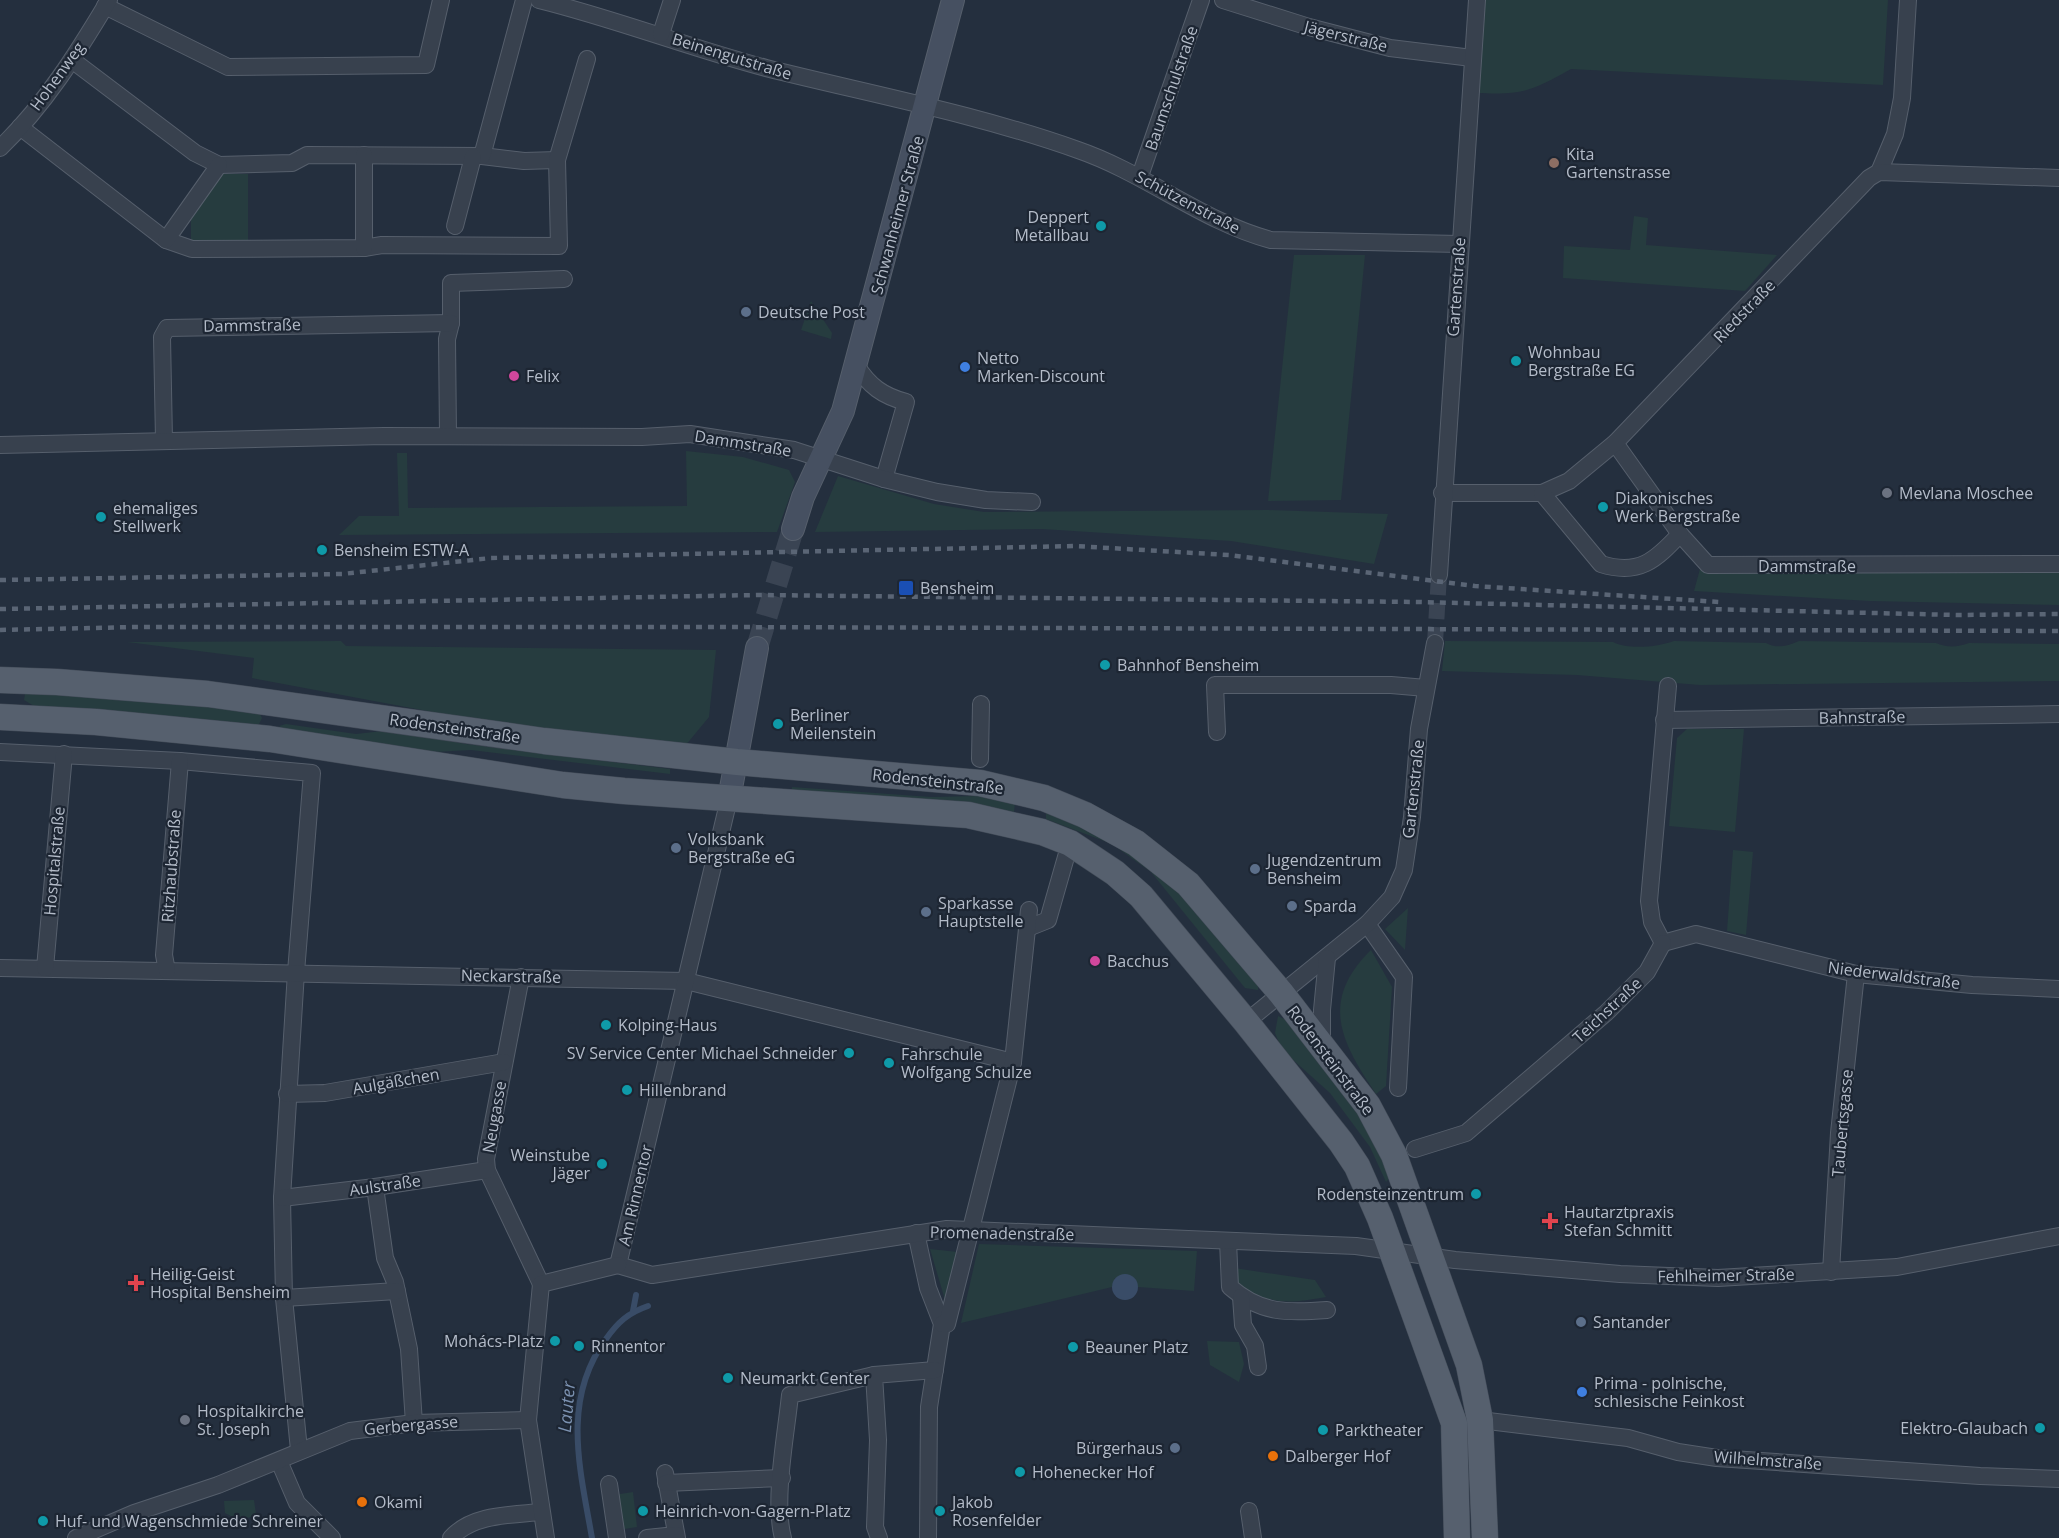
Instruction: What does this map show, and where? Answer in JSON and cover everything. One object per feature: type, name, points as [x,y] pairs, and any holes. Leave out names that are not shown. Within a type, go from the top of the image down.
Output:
[{"type":"main road","name":"Schwanheimer Straße","points":[[793,529],[803,497],[843,411],[926,108],[953,0]]},
{"type":"main road","points":[[729,799],[757,648]]},
{"type":"main road","name":"Rodensteinstraße","points":[[0,680],[132,687],[278,703],[544,741],[736,762],[980,783],[1044,798],[1085,815],[1136,843],[1188,884],[1281,993],[1368,1106],[1394,1155],[1469,1365],[1480,1420],[1485,1538]]},
{"type":"main road","points":[[270,739],[270,717],[278,703]]},
{"type":"main road","name":"Rodensteinstraße","points":[[0,717],[96,722],[270,739],[563,784],[729,799],[968,815],[1031,829],[1070,843],[1108,867],[1141,896],[1246,1022],[1341,1142],[1357,1166],[1391,1250],[1454,1423],[1457,1538]]},
{"type":"street","points":[[107,3],[228,67],[426,65],[441,0]]},
{"type":"street","points":[[455,226],[524,0]]},
{"type":"street","name":"Beinengutstraße","points":[[539,0],[661,34],[763,67],[926,108]]},
{"type":"street","points":[[661,34],[672,0]]},
{"type":"street","name":"Baumschulstraße","points":[[1140,176],[1201,0]]},
{"type":"street","name":"Jägerstraße","points":[[1223,0],[1309,27],[1390,48],[1472,57]]},
{"type":"street","name":"Gartenstraße","points":[[1439,575],[1459,244],[1477,0]]},
{"type":"street","points":[[1908,0],[1897,125],[1879,172],[2059,178]]},
{"type":"street","name":"Hohenweg","points":[[0,148],[20,127],[72,60],[107,3]]},
{"type":"street","points":[[72,60],[195,153],[219,165],[292,163],[307,155],[477,156],[524,161],[557,160]]},
{"type":"street","points":[[20,127],[166,240],[192,249],[364,248],[382,245],[559,246],[557,160],[587,60]]},
{"type":"street","name":"Schützenstraße","points":[[926,108],[1046,139],[1095,156],[1140,176],[1249,234],[1271,240],[1459,244]]},
{"type":"street","points":[[364,155],[364,248]]},
{"type":"street","points":[[166,240],[219,165]]},
{"type":"street","name":"Riedstraße","points":[[1443,493],[1542,493],[1569,481],[1615,443],[1869,178],[1879,172]]},
{"type":"street","points":[[448,436],[447,339],[451,322],[451,283],[564,279]]},
{"type":"street","name":"Dammstraße","points":[[164,441],[162,337],[167,328],[451,322]]},
{"type":"street","points":[[856,365],[864,378],[884,396],[906,402],[884,479]]},
{"type":"street","name":"Dammstraße","points":[[0,445],[448,436],[642,437],[690,434],[794,450],[884,479],[986,500],[1032,502]]},
{"type":"street","name":"Dammstraße","points":[[1615,443],[1680,534],[1708,565],[2059,564]]},
{"type":"street","points":[[1542,493],[1600,564],[1613,568],[1640,566],[1656,560],[1680,534]]},
{"type":"street","name":"Gartenstraße","points":[[1246,1022],[1367,924],[1392,897],[1404,870],[1426,688],[1435,643]]},
{"type":"street","points":[[1217,732],[1215,685],[1391,685],[1426,688]]},
{"type":"street","points":[[1663,943],[1652,922],[1649,901],[1668,686]]},
{"type":"street","points":[[980,759],[981,704]]},
{"type":"street","name":"Bahnstraße","points":[[1664,720],[2059,714]]},
{"type":"street","points":[[0,752],[180,761],[312,773],[287,1094],[282,1198],[284,1298],[298,1450]]},
{"type":"street","name":"Hospitalstraße","points":[[45,968],[64,754]]},
{"type":"street","name":"Ritzhaubstraße","points":[[167,971],[164,955],[180,761]]},
{"type":"street","name":"Am Rinnentor","points":[[542,1284],[618,1264],[729,799]]},
{"type":"street","points":[[1028,928],[1048,920],[1070,843]]},
{"type":"street","points":[[942,1324],[947,1324],[973,1229],[1013,1062],[1029,910]]},
{"type":"street","points":[[1367,924],[1404,977],[1398,1088]]},
{"type":"street","name":"Niederwaldstraße","points":[[1663,943],[1696,934],[1857,974],[1972,986],[2059,989]]},
{"type":"street","name":"Teichstraße","points":[[1415,1149],[1466,1133],[1606,1013],[1647,972],[1663,943]]},
{"type":"street","points":[[1322,1046],[1322,1010],[1327,958]]},
{"type":"street","name":"Neckarstraße","points":[[0,968],[686,981],[1013,1062]]},
{"type":"street","name":"Taubertsgasse","points":[[1831,1272],[1839,1133],[1857,974]]},
{"type":"street","name":"Neugasse","points":[[521,977],[486,1149],[487,1170],[542,1284]]},
{"type":"street","name":"Aulgäßchen","points":[[287,1094],[325,1093],[504,1062]]},
{"type":"street","name":"Aulstraße","points":[[282,1198],[487,1170]]},
{"type":"street","points":[[375,1187],[386,1258],[398,1291],[409,1349],[414,1423]]},
{"type":"street","name":"Promenadenstraße","points":[[618,1264],[652,1275],[947,1229],[1391,1250]]},
{"type":"street","points":[[916,1233],[928,1288],[942,1324],[929,1407],[928,1538]]},
{"type":"street","name":"Fehlheimer Straße","points":[[1391,1250],[1432,1258],[1653,1276],[1718,1278],[1897,1267],[2059,1236]]},
{"type":"street","points":[[1227,1241],[1230,1287],[1241,1297],[1265,1309],[1289,1313],[1327,1310]]},
{"type":"street","points":[[542,1284],[528,1420],[546,1538]]},
{"type":"street","points":[[284,1298],[398,1291]]},
{"type":"street","points":[[1241,1297],[1243,1325],[1255,1346],[1258,1367]]},
{"type":"street","points":[[783,1538],[780,1526],[782,1478],[790,1395],[874,1375],[935,1370]]},
{"type":"street","points":[[874,1375],[878,1440],[875,1527],[879,1538]]},
{"type":"street","name":"Gerbergasse","points":[[76,1538],[99,1533],[279,1461],[298,1450],[350,1431],[414,1423],[528,1420]]},
{"type":"street","name":"Wilhelmstraße","points":[[1480,1420],[1628,1438],[1678,1452],[1717,1458],[1980,1476],[2059,1479]]},
{"type":"street","points":[[279,1461],[297,1503],[333,1538]]},
{"type":"street","points":[[646,1538],[676,1537],[665,1478],[782,1478]]},
{"type":"street","points":[[609,1484],[618,1538]]},
{"type":"street","points":[[1249,1510],[1253,1538]]},
{"type":"street","points":[[451,1538],[460,1528],[489,1518],[541,1512]]},
{"type":"green space","points":[[1485,0],[1888,0],[1883,85],[1571,69],[1527,90],[1477,93]]},
{"type":"green space","points":[[222,174],[248,174],[248,244],[191,245],[191,214]]},
{"type":"green space","points":[[1634,216],[1648,218],[1646,245],[1777,255],[1745,291],[1563,278],[1564,246],[1630,250]]},
{"type":"green space","points":[[1294,255],[1365,255],[1341,500],[1268,501]]},
{"type":"green space","points":[[811,301],[832,333],[831,339],[801,330]]},
{"type":"green space","points":[[686,451],[743,457],[789,470],[795,482],[777,532],[339,535],[359,516],[399,516],[397,453],[407,453],[408,508],[687,506]]},
{"type":"green space","points":[[838,476],[934,504],[984,512],[1268,510],[1388,514],[1374,564],[1231,541],[1042,529],[815,532]]},
{"type":"green space","points":[[1700,569],[1787,574],[2059,571],[2059,605],[1870,601],[1694,591]]},
{"type":"green space","points":[[341,641],[346,646],[716,650],[709,717],[685,746],[539,732],[252,678],[254,658],[127,642]]},
{"type":"green space","points":[[1445,641],[1613,642],[1635,647],[1660,645],[1674,641],[1766,643],[1778,646],[1799,641],[1936,643],[1944,646],[1969,643],[2059,644],[2059,681],[1700,685],[1577,675],[1442,671]]},
{"type":"green space","points":[[29,692],[114,696],[259,712],[262,718],[258,726],[39,709],[24,700],[25,694]]},
{"type":"green space","points":[[286,724],[356,734],[391,730],[466,744],[670,769],[670,774],[471,750],[434,752],[285,731],[279,726]]},
{"type":"green space","points":[[1687,729],[1744,729],[1735,832],[1669,826],[1677,738]]},
{"type":"green space","points":[[792,787],[931,797],[979,796],[1015,802],[1014,812],[976,806],[792,792]]},
{"type":"green space","points":[[1046,811],[1101,834],[1171,883],[1258,983],[1258,990],[1245,988],[1151,872],[1112,844],[1046,819]]},
{"type":"green space","points":[[1733,850],[1753,852],[1746,935],[1727,931]]},
{"type":"green space","points":[[1408,908],[1405,950],[1385,929]]},
{"type":"green space","points":[[1371,950],[1392,987],[1386,1086],[1376,1094],[1353,1057],[1341,1022],[1341,1004],[1345,987],[1355,969]]},
{"type":"green space","points":[[1278,1016],[1288,1021],[1351,1102],[1392,1175],[1386,1182],[1370,1147],[1330,1093],[1282,1050],[1275,1033]]},
{"type":"green space","points":[[979,1244],[1197,1251],[1194,1291],[1138,1287],[1134,1278],[1115,1278],[1112,1287],[961,1323]]},
{"type":"green space","points":[[930,1249],[958,1252],[945,1300]]},
{"type":"green space","points":[[1234,1268],[1315,1280],[1326,1297],[1290,1302],[1259,1296],[1236,1284]]},
{"type":"green space","points":[[1207,1341],[1239,1342],[1244,1364],[1239,1382],[1210,1365]]},
{"type":"green space","points":[[633,1492],[637,1527],[618,1530],[613,1495]]},
{"type":"green space","points":[[254,1500],[256,1514],[249,1518],[240,1518],[225,1513],[224,1501]]},
{"type":"water","points":[[1125,1274],[1134,1278],[1138,1287],[1134,1296],[1125,1300],[1116,1296],[1112,1287],[1116,1278]]},
{"type":"waterway","points":[[633,1311],[636,1295]]},
{"type":"waterway","name":"Lauter","points":[[592,1538],[579,1461],[579,1411],[583,1386],[592,1362],[610,1333],[629,1315],[648,1306]]},
{"type":"tunnel","points":[[757,648],[793,529]]},
{"type":"tunnel","points":[[1435,643],[1439,575]]},
{"type":"railway","points":[[0,580],[342,574],[491,558],[1075,546],[1229,555],[1475,586],[1719,602]]},
{"type":"railway","points":[[0,609],[757,595],[1418,602],[1956,615],[2059,614]]},
{"type":"railway","points":[[0,630],[137,627],[713,627],[2059,631]]},
{"type":"place","name":"Kita Gartenstrasse","points":[[1554,163]]},
{"type":"place","name":"Deppert Metallbau","points":[[1101,226]]},
{"type":"place","name":"Deutsche Post","points":[[746,312]]},
{"type":"place","name":"Wohnbau Bergstraße EG","points":[[1516,361]]},
{"type":"place","name":"Netto Marken-Discount","points":[[965,367]]},
{"type":"place","name":"Felix","points":[[514,376]]},
{"type":"place","name":"Mevlana Moschee","points":[[1887,493]]},
{"type":"place","name":"Diakonisches Werk Bergstraße","points":[[1603,507]]},
{"type":"place","name":"ehemaliges Stellwerk","points":[[101,517]]},
{"type":"place","name":"Bensheim ESTW-A","points":[[322,550]]},
{"type":"place","name":"Bensheim","points":[[906,588]]},
{"type":"place","name":"Bahnhof Bensheim","points":[[1105,665]]},
{"type":"place","name":"Berliner Meilenstein","points":[[778,724]]},
{"type":"place","name":"Volksbank Bergstraße eG","points":[[676,848]]},
{"type":"place","name":"Jugendzentrum Bensheim","points":[[1255,869]]},
{"type":"place","name":"Sparda","points":[[1292,906]]},
{"type":"place","name":"Sparkasse Hauptstelle","points":[[926,912]]},
{"type":"place","name":"Bacchus","points":[[1095,961]]},
{"type":"place","name":"Kolping-Haus","points":[[606,1025]]},
{"type":"place","name":"SV Service Center Michael Schneider","points":[[849,1053]]},
{"type":"place","name":"Fahrschule Wolfgang Schulze","points":[[889,1063]]},
{"type":"place","name":"Hillenbrand","points":[[627,1090]]},
{"type":"place","name":"Weinstube Jäger","points":[[602,1164]]},
{"type":"place","name":"Rodensteinzentrum","points":[[1476,1194]]},
{"type":"place","name":"Hautarztpraxis Stefan Schmitt","points":[[1550,1221]]},
{"type":"place","name":"Heilig-Geist Hospital Bensheim","points":[[136,1283]]},
{"type":"place","name":"Santander","points":[[1581,1322]]},
{"type":"place","name":"Mohács-Platz","points":[[555,1341]]},
{"type":"place","name":"Rinnentor","points":[[579,1346]]},
{"type":"place","name":"Beauner Platz","points":[[1073,1347]]},
{"type":"place","name":"Neumarkt Center","points":[[728,1378]]},
{"type":"place","name":"Prima - polnische, schlesische Feinkost","points":[[1582,1392]]},
{"type":"place","name":"Hospitalkirche St. Joseph","points":[[185,1420]]},
{"type":"place","name":"Elektro-Glaubach","points":[[2040,1428]]},
{"type":"place","name":"Parktheater","points":[[1323,1430]]},
{"type":"place","name":"Bürgerhaus","points":[[1175,1448]]},
{"type":"place","name":"Dalberger Hof","points":[[1273,1456]]},
{"type":"place","name":"Hohenecker Hof","points":[[1020,1472]]},
{"type":"place","name":"Okami","points":[[362,1502]]},
{"type":"place","name":"Heinrich-von-Gagern-Platz","points":[[643,1511]]},
{"type":"place","name":"Jakob Rosenfelder","points":[[940,1511]]},
{"type":"place","name":"Huf- und Wagenschmiede Schreiner","points":[[43,1521]]}]
